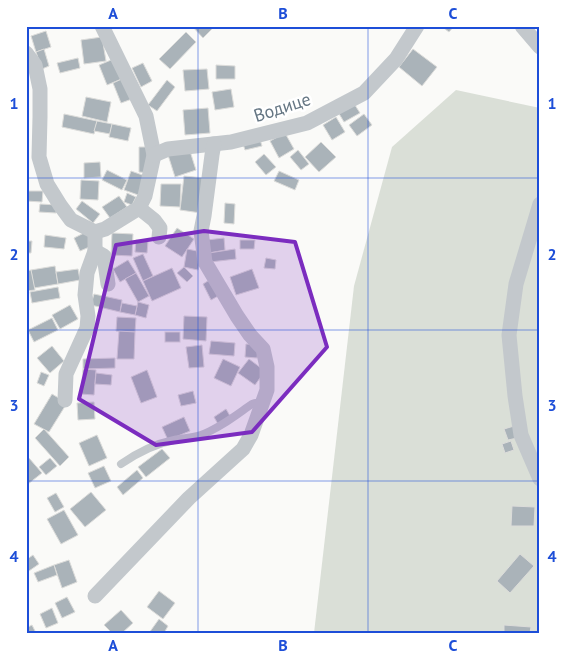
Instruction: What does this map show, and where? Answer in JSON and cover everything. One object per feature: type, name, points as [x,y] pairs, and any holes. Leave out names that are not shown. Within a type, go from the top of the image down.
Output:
[{"type":"street","points":[[26,53],[35,65],[40,89],[39,157],[47,184],[71,220],[95,232],[105,229],[139,208],[145,196],[154,156],[146,116],[102,26]]},
{"type":"street","name":"Водице","points":[[154,156],[168,149],[231,142],[307,123],[364,93],[396,58],[417,26]]},
{"type":"street","points":[[522,26],[540,47]]},
{"type":"street","points":[[95,596],[189,498],[243,449],[267,390],[267,367],[263,349],[237,316],[204,262],[201,231],[214,144]]},
{"type":"street","points":[[540,204],[516,284],[509,334],[521,435],[540,479]]},
{"type":"street","points":[[139,208],[154,220],[160,228],[159,237]]},
{"type":"street","points":[[65,400],[66,374],[87,328],[88,316],[84,295],[87,273],[95,251],[95,232]]},
{"type":"street","points":[[95,251],[104,256],[108,284]]},
{"type":"lane","points":[[121,464],[157,445],[206,433],[252,404],[262,403]]},
{"type":"highlighted area","points":[[204,231],[295,242],[327,347],[252,432],[156,445],[79,399],[116,245]]},
{"type":"shaded area","points":[[456,90],[540,108],[540,633],[314,633],[354,286],[392,147]]},
{"type":"building","points":[[192,26],[215,26],[203,38]]},
{"type":"building","points":[[441,26],[454,26],[449,32]]},
{"type":"building","points":[[46,31],[51,47],[36,52],[31,36]]},
{"type":"building","points":[[186,32],[196,42],[170,69],[159,59]]},
{"type":"building","points":[[102,37],[106,61],[84,64],[81,40]]},
{"type":"building","points":[[44,49],[49,66],[42,69],[36,52]]},
{"type":"building","points":[[413,49],[437,67],[422,86],[399,67]]},
{"type":"building","points":[[78,58],[80,68],[60,73],[57,63]]},
{"type":"building","points":[[116,58],[124,78],[107,85],[99,65]]},
{"type":"building","points":[[143,63],[152,81],[141,87],[132,68]]},
{"type":"building","points":[[216,65],[235,66],[235,79],[216,79]]},
{"type":"building","points":[[207,69],[209,89],[185,91],[183,70]]},
{"type":"building","points":[[124,78],[132,99],[121,103],[113,83]]},
{"type":"building","points":[[167,80],[175,87],[157,111],[148,105]]},
{"type":"building","points":[[231,89],[234,107],[215,110],[212,92]]},
{"type":"building","points":[[86,97],[111,102],[107,122],[82,116]]},
{"type":"building","points":[[353,102],[360,113],[344,122],[338,112]]},
{"type":"building","points":[[208,108],[210,133],[185,135],[183,110]]},
{"type":"building","points":[[64,114],[97,121],[94,134],[62,127]]},
{"type":"building","points":[[364,114],[372,125],[357,136],[349,125]]},
{"type":"building","points":[[336,117],[345,132],[332,140],[323,125]]},
{"type":"building","points":[[97,121],[112,124],[110,134],[94,131]]},
{"type":"building","points":[[112,124],[131,128],[128,141],[109,137]]},
{"type":"building","points":[[285,133],[294,149],[279,158],[270,141]]},
{"type":"building","points":[[259,136],[262,146],[245,150],[242,141]]},
{"type":"building","points":[[321,142],[336,157],[319,172],[305,157]]},
{"type":"building","points":[[139,147],[150,147],[150,173],[139,172]]},
{"type":"building","points":[[189,148],[196,170],[175,177],[168,155]]},
{"type":"building","points":[[298,150],[309,164],[301,170],[290,157]]},
{"type":"building","points":[[264,154],[276,167],[266,175],[255,162]]},
{"type":"building","points":[[100,162],[101,177],[84,178],[84,163]]},
{"type":"building","points":[[107,170],[127,180],[122,190],[102,180]]},
{"type":"building","points":[[131,171],[148,177],[141,196],[124,190]]},
{"type":"building","points":[[279,171],[299,180],[295,190],[274,181]]},
{"type":"building","points":[[184,176],[205,178],[201,213],[180,210]]},
{"type":"building","points":[[81,180],[99,181],[98,200],[80,199]]},
{"type":"building","points":[[161,184],[181,184],[180,207],[160,206]]},
{"type":"building","points":[[26,191],[43,191],[42,202],[26,201]]},
{"type":"building","points":[[127,193],[136,197],[132,205],[124,202]]},
{"type":"building","points":[[119,196],[127,207],[110,218],[102,207]]},
{"type":"building","points":[[82,201],[100,214],[93,223],[76,209]]},
{"type":"building","points":[[225,203],[235,204],[234,224],[224,223]]},
{"type":"building","points":[[40,204],[57,205],[56,213],[39,212]]},
{"type":"building","points":[[177,228],[194,239],[182,257],[165,246]]},
{"type":"building","points":[[88,231],[94,245],[80,251],[74,238]]},
{"type":"building","points":[[112,233],[133,234],[132,256],[111,255]]},
{"type":"building","points":[[45,235],[66,238],[64,249],[44,247]]},
{"type":"building","points":[[224,238],[225,250],[209,253],[207,240]]},
{"type":"building","points":[[136,240],[148,241],[147,253],[135,252]]},
{"type":"building","points":[[240,240],[255,240],[254,249],[240,249]]},
{"type":"building","points":[[26,241],[32,241],[31,253],[26,253]]},
{"type":"building","points":[[187,249],[202,252],[198,270],[184,267]]},
{"type":"building","points":[[235,249],[236,259],[210,262],[209,253]]},
{"type":"building","points":[[143,254],[153,276],[143,281],[133,258]]},
{"type":"building","points":[[266,258],[276,260],[275,269],[264,268]]},
{"type":"building","points":[[128,260],[136,273],[120,282],[113,269]]},
{"type":"building","points":[[55,266],[58,284],[34,288],[31,270]]},
{"type":"building","points":[[184,267],[193,276],[187,282],[177,273]]},
{"type":"building","points":[[172,268],[181,288],[152,301],[143,281]]},
{"type":"building","points":[[78,269],[80,280],[58,284],[56,272]]},
{"type":"building","points":[[252,269],[259,288],[236,295],[230,277]]},
{"type":"building","points":[[31,270],[35,290],[26,291],[26,271]]},
{"type":"building","points":[[136,273],[149,296],[138,302],[125,279]]},
{"type":"building","points":[[211,279],[220,295],[211,300],[203,284]]},
{"type":"building","points":[[58,287],[60,298],[32,303],[30,292]]},
{"type":"building","points":[[94,294],[122,300],[120,312],[91,305]]},
{"type":"building","points":[[138,302],[149,305],[146,318],[135,315]]},
{"type":"building","points":[[122,303],[137,306],[135,315],[120,312]]},
{"type":"building","points":[[70,305],[78,319],[60,329],[52,315]]},
{"type":"building","points":[[184,316],[207,317],[206,341],[183,339]]},
{"type":"building","points":[[117,317],[136,318],[135,332],[116,331]]},
{"type":"building","points":[[52,318],[58,330],[34,342],[28,330]]},
{"type":"building","points":[[119,331],[135,332],[134,359],[117,359]]},
{"type":"building","points":[[165,332],[180,332],[180,342],[165,342]]},
{"type":"building","points":[[211,341],[235,343],[234,356],[209,354]]},
{"type":"building","points":[[246,344],[259,345],[257,358],[245,357]]},
{"type":"building","points":[[202,345],[204,367],[189,368],[186,347]]},
{"type":"building","points":[[52,346],[64,361],[50,373],[37,358]]},
{"type":"building","points":[[115,358],[115,368],[83,369],[83,359]]},
{"type":"building","points":[[223,359],[240,367],[231,386],[214,378]]},
{"type":"building","points":[[249,359],[265,371],[255,385],[238,373]]},
{"type":"building","points":[[83,369],[96,370],[94,395],[81,394]]},
{"type":"building","points":[[147,370],[157,397],[141,403],[131,377]]},
{"type":"building","points":[[41,372],[49,375],[44,386],[37,383]]},
{"type":"building","points":[[96,373],[112,375],[111,385],[95,384]]},
{"type":"building","points":[[193,391],[196,403],[181,406],[178,395]]},
{"type":"building","points":[[52,394],[67,403],[49,432],[34,424]]},
{"type":"building","points":[[94,402],[95,419],[78,420],[77,403]]},
{"type":"building","points":[[226,409],[230,416],[218,424],[214,417]]},
{"type":"building","points":[[184,417],[190,431],[168,440],[162,427]]},
{"type":"building","points":[[514,426],[517,438],[508,440],[504,429]]},
{"type":"building","points":[[44,429],[69,457],[60,466],[35,438]]},
{"type":"building","points":[[97,435],[107,458],[89,466],[79,443]]},
{"type":"building","points":[[511,441],[514,450],[505,453],[502,444]]},
{"type":"building","points":[[162,449],[170,458],[146,477],[138,467]]},
{"type":"building","points":[[29,458],[42,473],[28,484],[26,482],[26,460]]},
{"type":"building","points":[[50,458],[57,466],[46,475],[39,467]]},
{"type":"building","points":[[104,466],[111,481],[95,488],[88,473]]},
{"type":"building","points":[[137,470],[143,478],[123,495],[117,487]]},
{"type":"building","points":[[91,492],[106,510],[85,527],[70,509]]},
{"type":"building","points":[[56,493],[64,507],[55,512],[47,498]]},
{"type":"building","points":[[512,506],[535,507],[534,526],[511,526]]},
{"type":"building","points":[[64,510],[78,535],[61,544],[47,519]]},
{"type":"building","points":[[520,554],[534,566],[510,593],[497,581]]},
{"type":"building","points":[[33,555],[39,564],[26,573],[26,560]]},
{"type":"building","points":[[69,560],[77,582],[62,588],[54,565]]},
{"type":"building","points":[[54,565],[57,575],[38,582],[34,573]]},
{"type":"building","points":[[159,591],[175,603],[163,619],[147,607]]},
{"type":"building","points":[[67,597],[75,612],[62,618],[55,603]]},
{"type":"building","points":[[52,608],[58,623],[46,628],[40,614]]},
{"type":"building","points":[[121,610],[133,623],[122,633],[112,633],[104,625]]},
{"type":"building","points":[[159,619],[168,626],[164,633],[149,633]]},
{"type":"building","points":[[32,625],[36,633],[26,633],[26,628]]},
{"type":"building","points":[[504,625],[531,627],[530,633],[504,633]]}]
